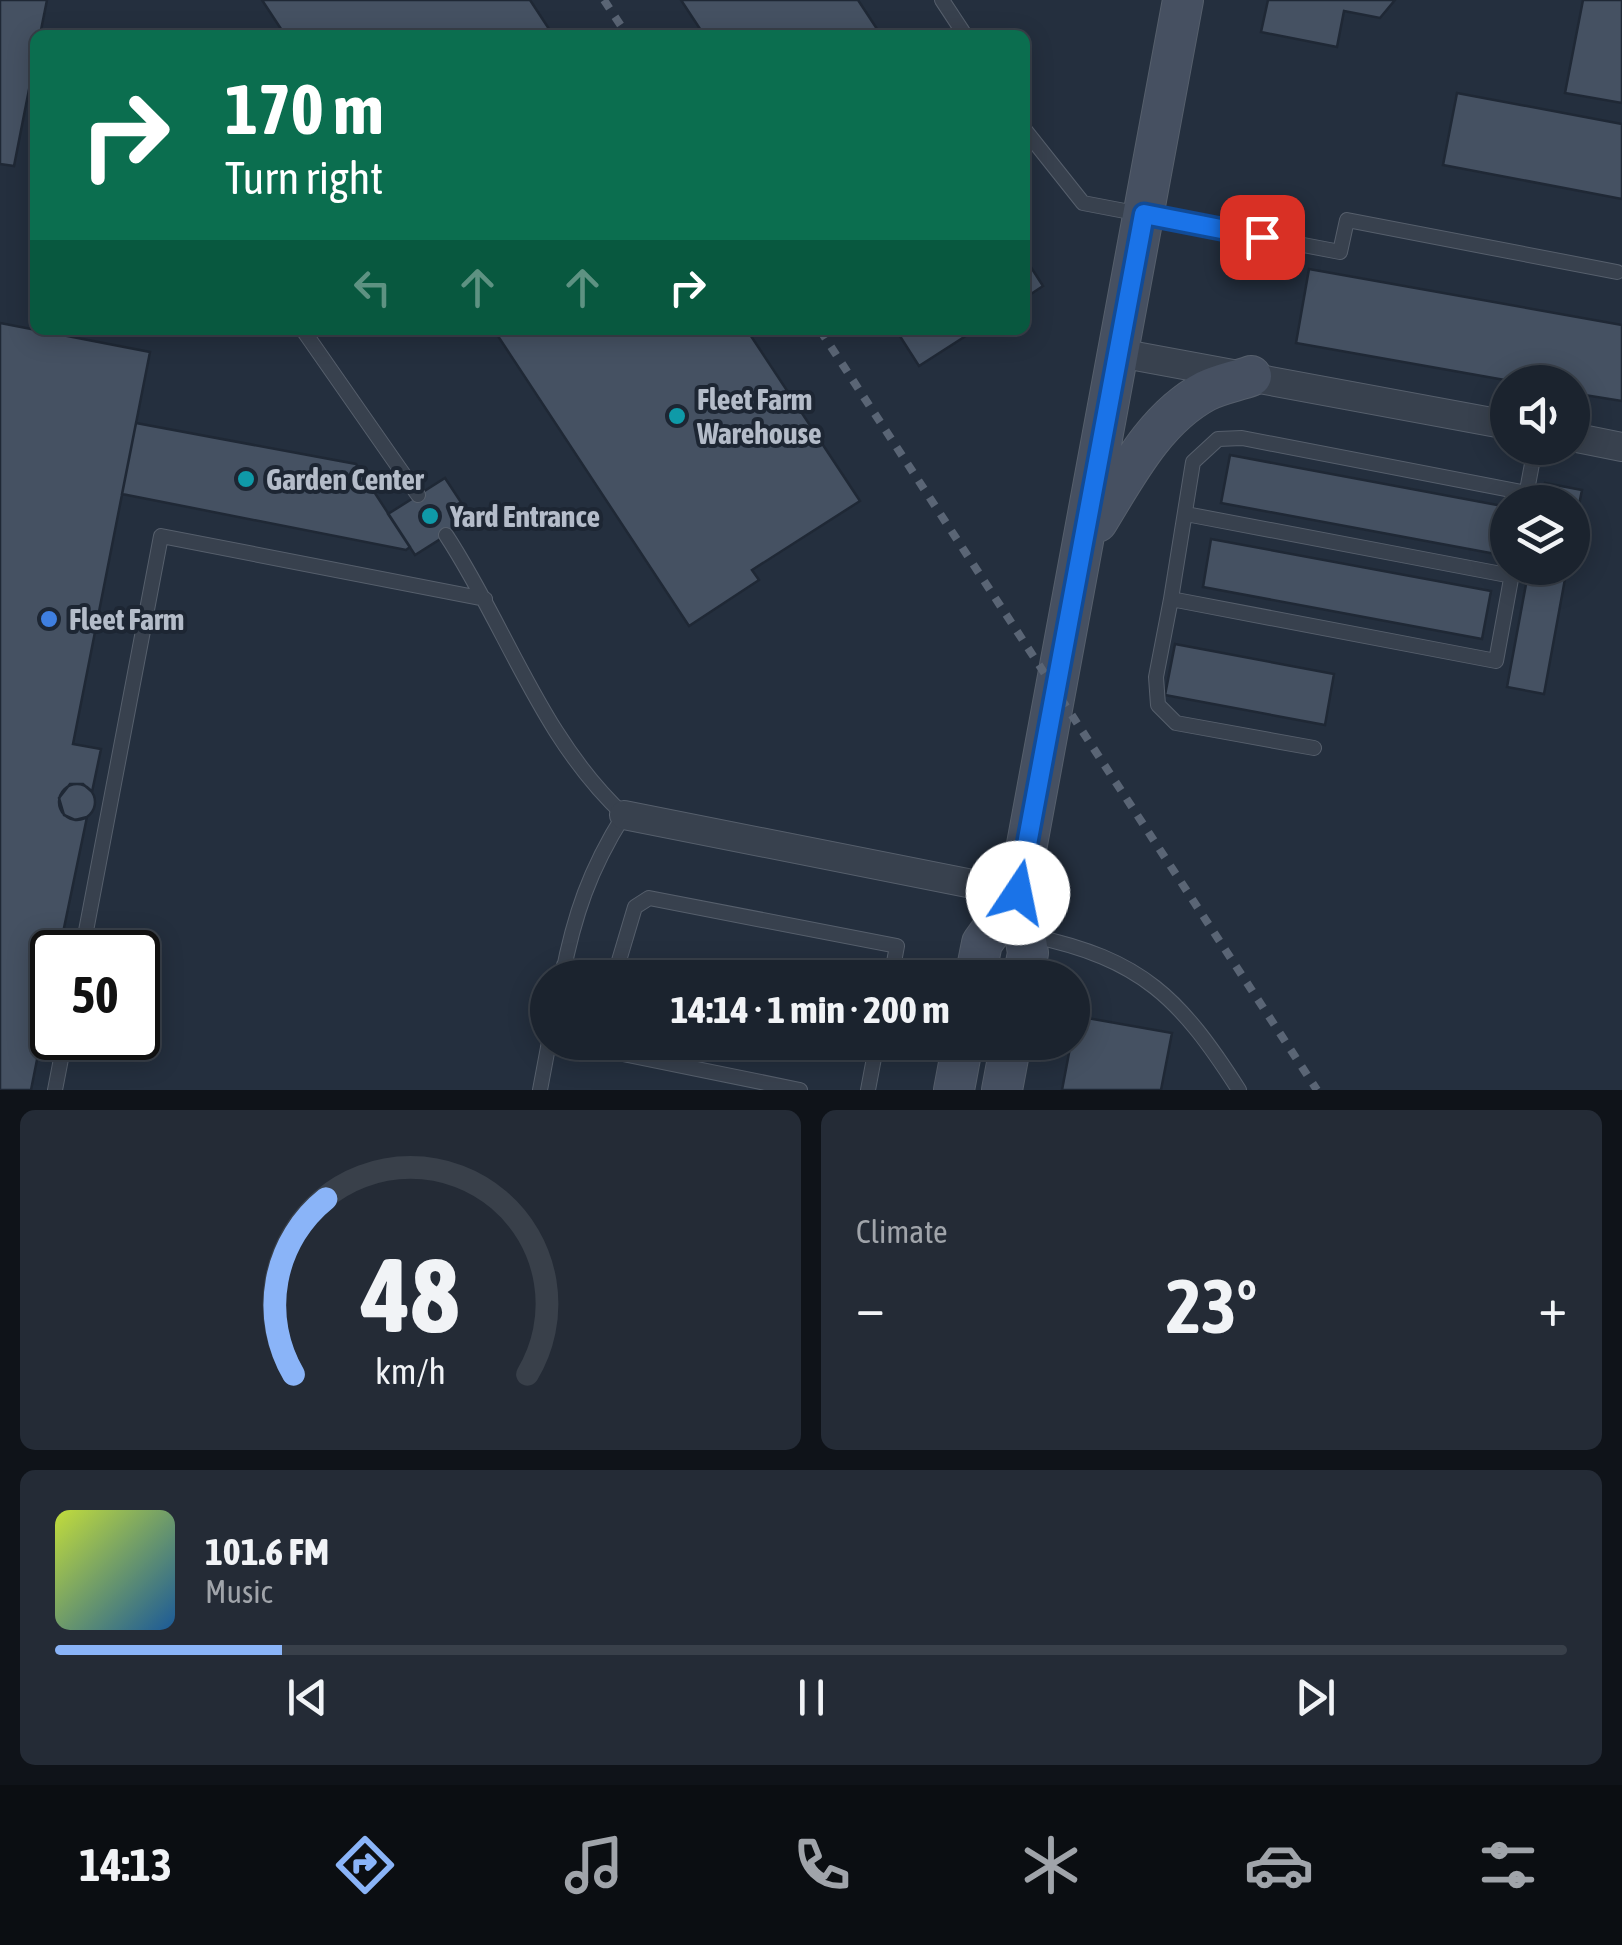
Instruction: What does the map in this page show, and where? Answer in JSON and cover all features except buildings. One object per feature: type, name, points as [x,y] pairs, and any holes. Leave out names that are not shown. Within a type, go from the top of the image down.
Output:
[{"type":"main road","points":[[1027,960],[1018,893],[1183,0]]},
{"type":"main road","points":[[1085,543],[1134,461],[1157,432],[1207,391],[1251,376]]},
{"type":"main road","points":[[979,960],[982,943],[1018,893]]},
{"type":"main road","points":[[954,1090],[960,1060]]},
{"type":"main road","points":[[1002,1090],[1008,1060]]},
{"type":"street","points":[[1119,353],[1490,422]]},
{"type":"street","points":[[1590,441],[1622,448]]},
{"type":"street","points":[[624,815],[1018,893]]},
{"type":"lane","points":[[942,0],[961,30]]},
{"type":"lane","points":[[1030,136],[1083,203],[1340,252],[1347,220],[1617,272]]},
{"type":"lane","points":[[306,335],[418,495]]},
{"type":"lane","points":[[1314,748],[1176,723],[1158,705],[1156,677],[1194,462],[1218,439],[1242,438],[1490,490]]},
{"type":"lane","points":[[1186,514],[1490,568]]},
{"type":"lane","points":[[86,930],[162,536],[486,599]]},
{"type":"lane","points":[[446,536],[486,599],[530,692],[586,774],[624,815],[586,882],[566,960]]},
{"type":"lane","points":[[1170,599],[1496,660],[1510,585]]},
{"type":"lane","points":[[619,960],[635,906],[649,898],[897,946],[894,960]]},
{"type":"lane","points":[[1025,935],[1077,946],[1158,987],[1188,1016],[1239,1090]]},
{"type":"lane","points":[[55,1090],[61,1060]]},
{"type":"lane","points":[[540,1090],[546,1060]]},
{"type":"lane","points":[[652,1060],[800,1090]]},
{"type":"lane","points":[[868,1090],[874,1060]]},
{"type":"railway","points":[[604,0],[624,30]]},
{"type":"railway","points":[[823,335],[1317,1090]]},
{"type":"place","name":"Fleet Farm Warehouse","points":[[677,416]]},
{"type":"place","name":"Garden Center","points":[[246,479]]},
{"type":"place","name":"Yard Entrance","points":[[430,516]]},
{"type":"place","name":"Fleet Farm","points":[[49,619]]},
{"type":"route","points":[[1018,893],[1144,214],[1262,237]]}]
